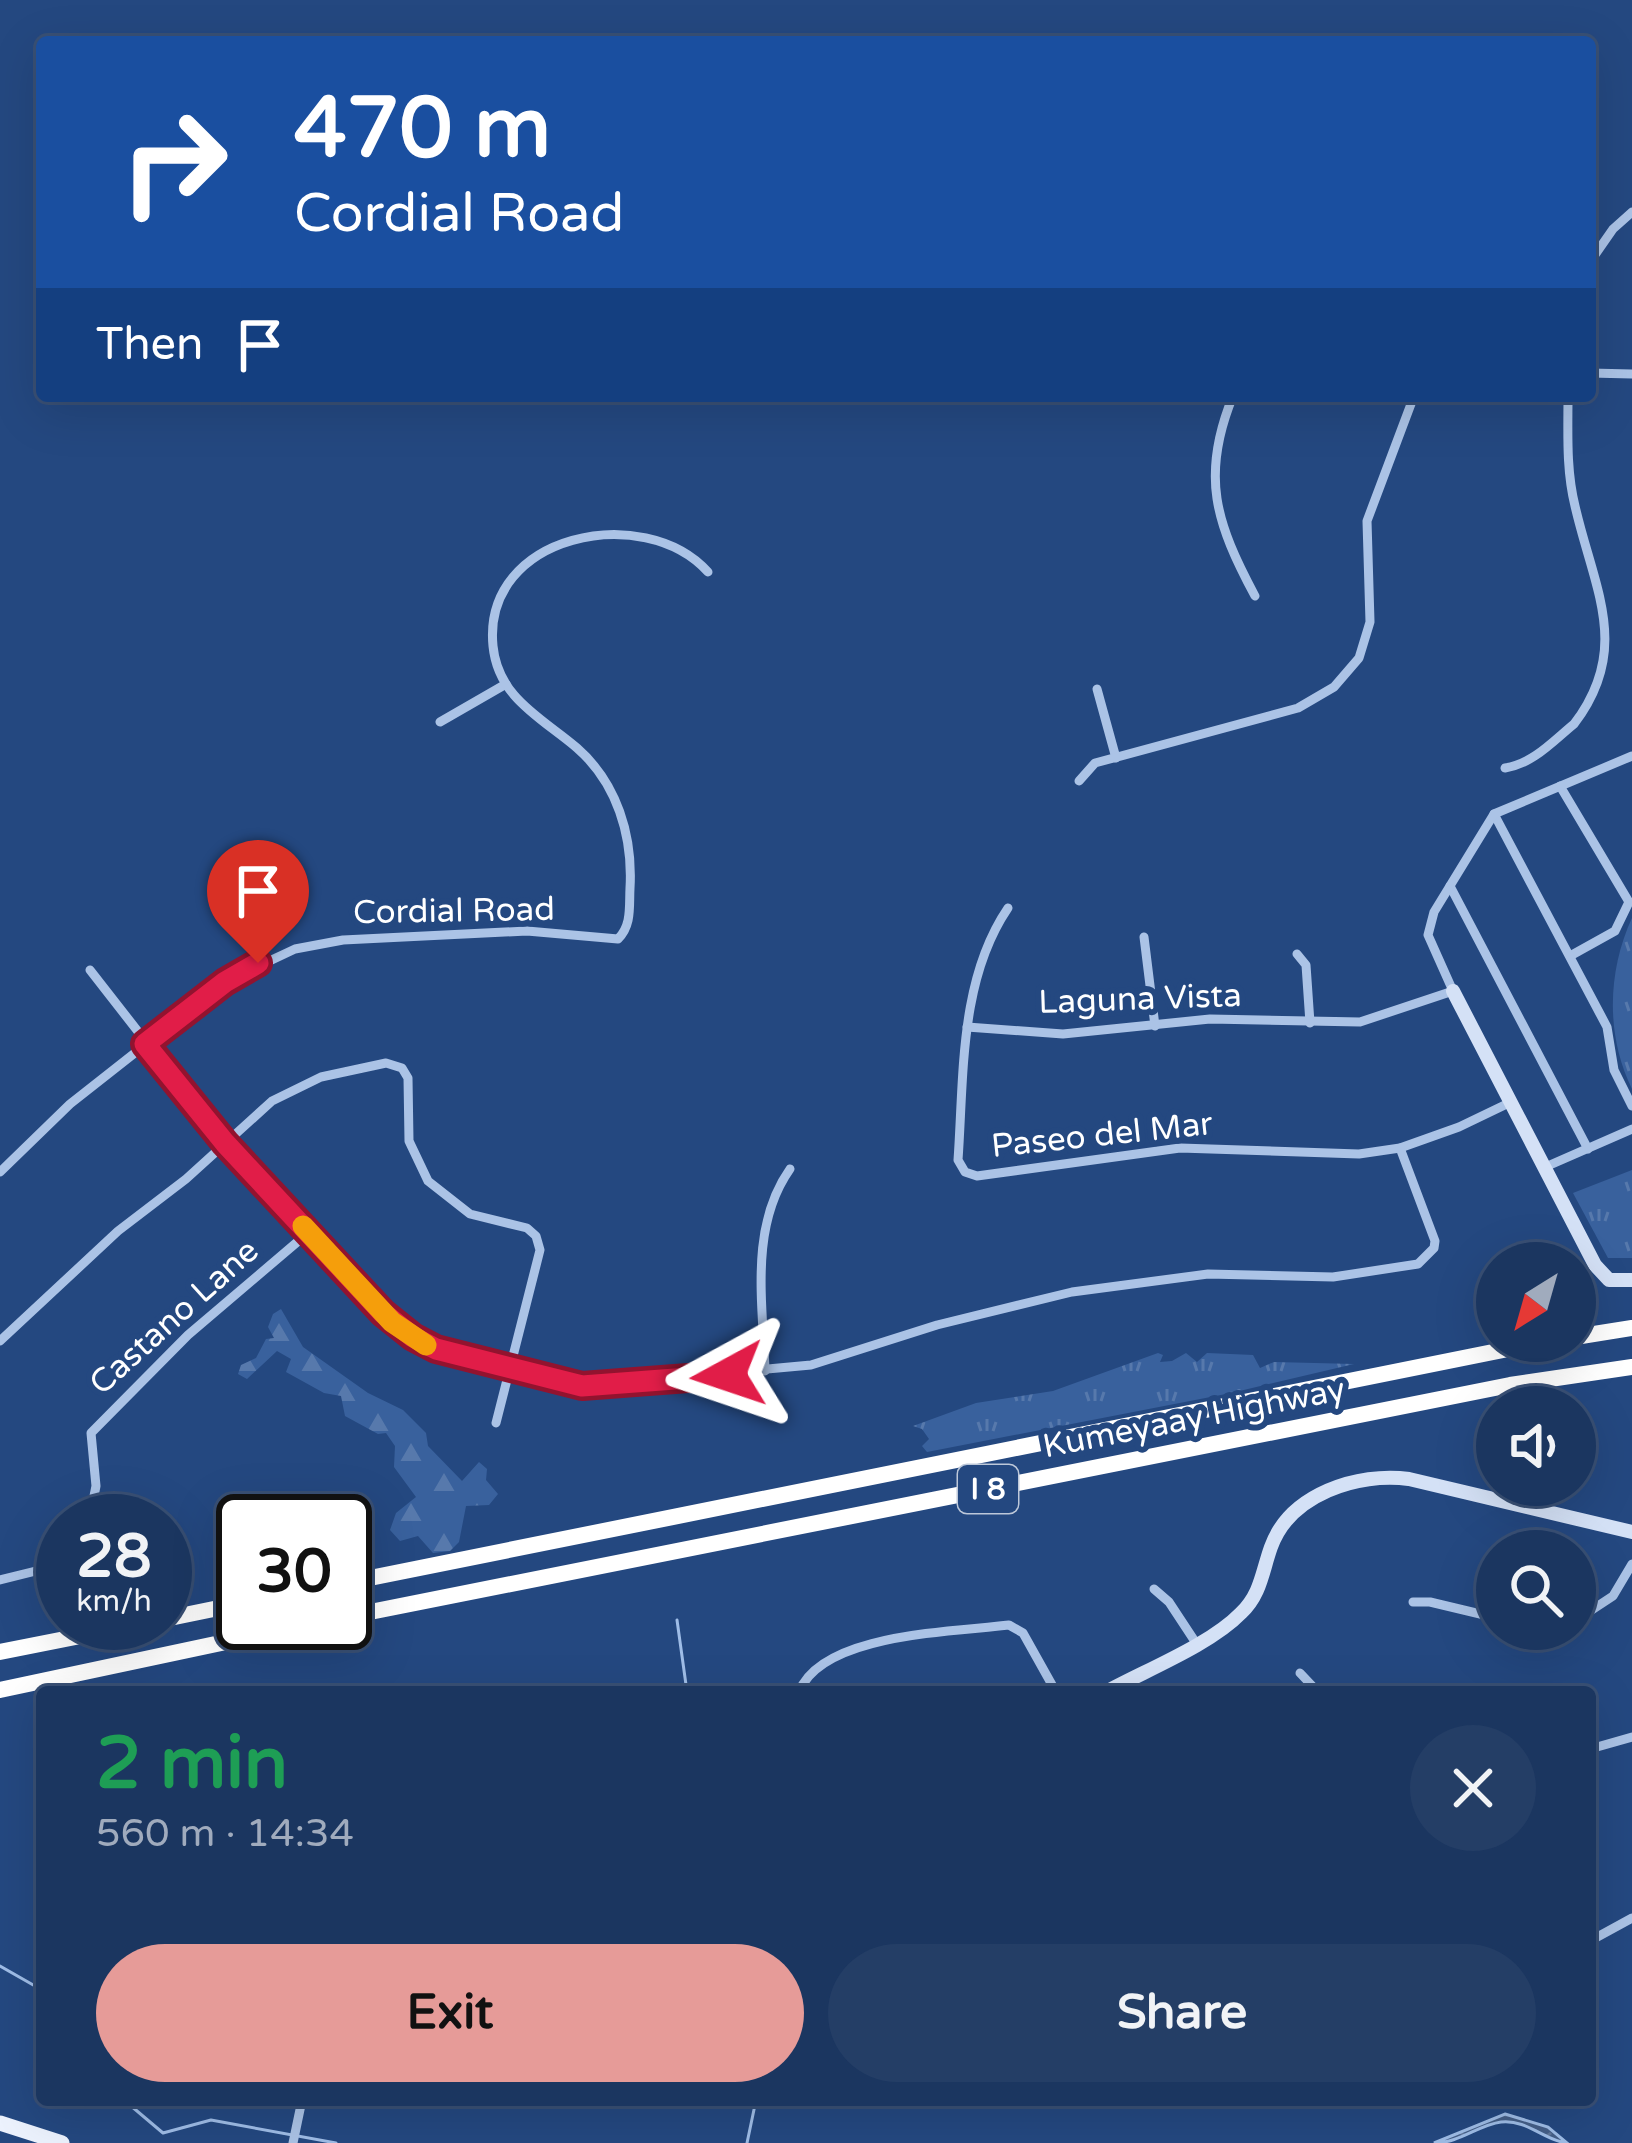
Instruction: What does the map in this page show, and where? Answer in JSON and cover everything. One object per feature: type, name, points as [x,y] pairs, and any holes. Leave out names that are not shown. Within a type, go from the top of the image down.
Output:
[{"type":"highway","points":[[1596,1334],[1632,1328]]},
{"type":"highway","name":"Kumeyaay Highway","points":[[372,1578],[1476,1355]]},
{"type":"highway","name":"Kumeyaay Highway","points":[[372,1612],[1510,1384],[1632,1367]]},
{"type":"highway","points":[[0,1690],[216,1644]]},
{"type":"highway","points":[[0,1652],[36,1645]]},
{"type":"main road","points":[[0,2123],[62,2143]]},
{"type":"street","points":[[1596,253],[1612,229],[1632,212]]},
{"type":"street","points":[[1596,373],[1632,374]]},
{"type":"street","points":[[1230,402],[1218,432],[1212,471],[1217,508],[1231,551],[1255,596]]},
{"type":"street","points":[[1078,781],[1095,763],[1298,708],[1334,687],[1359,658],[1371,604],[1367,521],[1412,402]]},
{"type":"street","points":[[1568,402],[1573,500],[1612,598],[1617,624]]},
{"type":"street","points":[[440,722],[506,684],[493,644],[497,607],[505,589],[538,553],[604,534],[640,536],[691,553],[708,572]]},
{"type":"street","points":[[1505,768],[1537,756],[1593,705],[1611,674],[1618,637]]},
{"type":"street","name":"Cordial Road","points":[[0,1172],[70,1104],[225,982],[258,963],[318,943],[526,931],[608,941],[625,933],[631,866],[622,816],[591,762],[524,709],[506,684]]},
{"type":"street","points":[[1097,688],[1116,758]]},
{"type":"street","points":[[1631,755],[1494,814],[1434,912],[1429,935],[1595,1264],[1609,1280],[1632,1280]]},
{"type":"street","points":[[1560,786],[1630,899],[1615,932],[1570,956]]},
{"type":"street","points":[[1494,814],[1606,1027],[1614,1070],[1632,1106]]},
{"type":"street","points":[[1450,886],[1588,1149]]},
{"type":"street","name":"Paseo del Mar","points":[[1008,908],[995,926],[977,973],[967,1027],[958,1160],[965,1172],[976,1177],[1180,1148],[1360,1154],[1400,1148],[1511,1102]]},
{"type":"street","points":[[1144,937],[1155,1026]]},
{"type":"street","points":[[1297,954],[1306,965],[1310,1023]]},
{"type":"street","points":[[90,970],[225,1143],[402,1330],[436,1349],[582,1386],[811,1365],[937,1325],[1072,1292],[1208,1274],[1333,1277],[1418,1264],[1435,1241],[1400,1148]]},
{"type":"street","name":"Laguna Vista","points":[[967,1027],[1063,1034],[1210,1018],[1371,1021],[1454,991]]},
{"type":"street","points":[[0,1342],[118,1231],[186,1179],[272,1101],[321,1076],[386,1063],[402,1068],[408,1078],[409,1141],[428,1181],[470,1214],[527,1228],[536,1236],[540,1250],[496,1423]]},
{"type":"street","points":[[1543,1168],[1632,1129]]},
{"type":"street","points":[[765,1371],[765,1221],[772,1194],[790,1169]]},
{"type":"street","name":"Castano Lane","points":[[94,1494],[91,1433],[188,1335],[309,1232]]},
{"type":"street","points":[[1117,1686],[1227,1625],[1250,1604],[1275,1538],[1296,1510],[1316,1496],[1361,1480],[1409,1479],[1632,1532]]},
{"type":"street","points":[[1596,1607],[1613,1596],[1632,1564]]},
{"type":"street","points":[[0,1580],[36,1571]]},
{"type":"street","points":[[1154,1589],[1169,1602],[1196,1643]]},
{"type":"street","points":[[1413,1602],[1476,1613]]},
{"type":"street","points":[[802,1686],[814,1672],[872,1642],[1009,1625],[1023,1634],[1053,1686]]},
{"type":"street","points":[[1300,1673],[1312,1686]]},
{"type":"street","points":[[1596,1747],[1632,1737]]},
{"type":"street","points":[[1596,1938],[1632,1918]]},
{"type":"street","points":[[292,2143],[301,2106]]},
{"type":"green space","points":[[1632,918],[1632,1089],[1618,1048],[1613,1004],[1618,960]]},
{"type":"green space","points":[[1632,1170],[1632,1258],[1608,1258],[1573,1193]]},
{"type":"green space","points":[[281,1309],[303,1347],[368,1393],[403,1410],[426,1433],[428,1446],[462,1481],[479,1462],[487,1469],[486,1480],[498,1494],[489,1505],[466,1506],[459,1542],[450,1551],[433,1553],[418,1536],[400,1541],[390,1530],[396,1513],[416,1497],[394,1467],[395,1446],[386,1433],[378,1434],[345,1416],[341,1396],[324,1393],[286,1372],[291,1359],[277,1351],[247,1379],[238,1374],[241,1365],[256,1358],[266,1339],[274,1338],[268,1327]]},
{"type":"green space","points":[[1186,1353],[1197,1362],[1207,1353],[1253,1355],[1260,1368],[1274,1362],[1354,1364],[927,1452],[922,1446],[929,1439],[913,1426],[976,1403],[1053,1391],[1163,1355],[1160,1362]]},
{"type":"water","points":[[1505,2114],[1548,2127],[1567,2143],[1501,2122],[1434,2143]]},
{"type":"waterway","points":[[677,1620],[686,1686]]},
{"type":"waterway","points":[[0,1966],[36,1987]]},
{"type":"waterway","points":[[131,2106],[163,2133],[211,2120],[336,2143]]},
{"type":"waterway","points":[[747,2143],[755,2106]]},
{"type":"slow traffic","points":[[303,1226],[392,1322],[426,1345]]},
{"type":"route","points":[[258,963],[225,982],[145,1044],[225,1143],[392,1322],[436,1349],[582,1386],[728,1375]]}]
